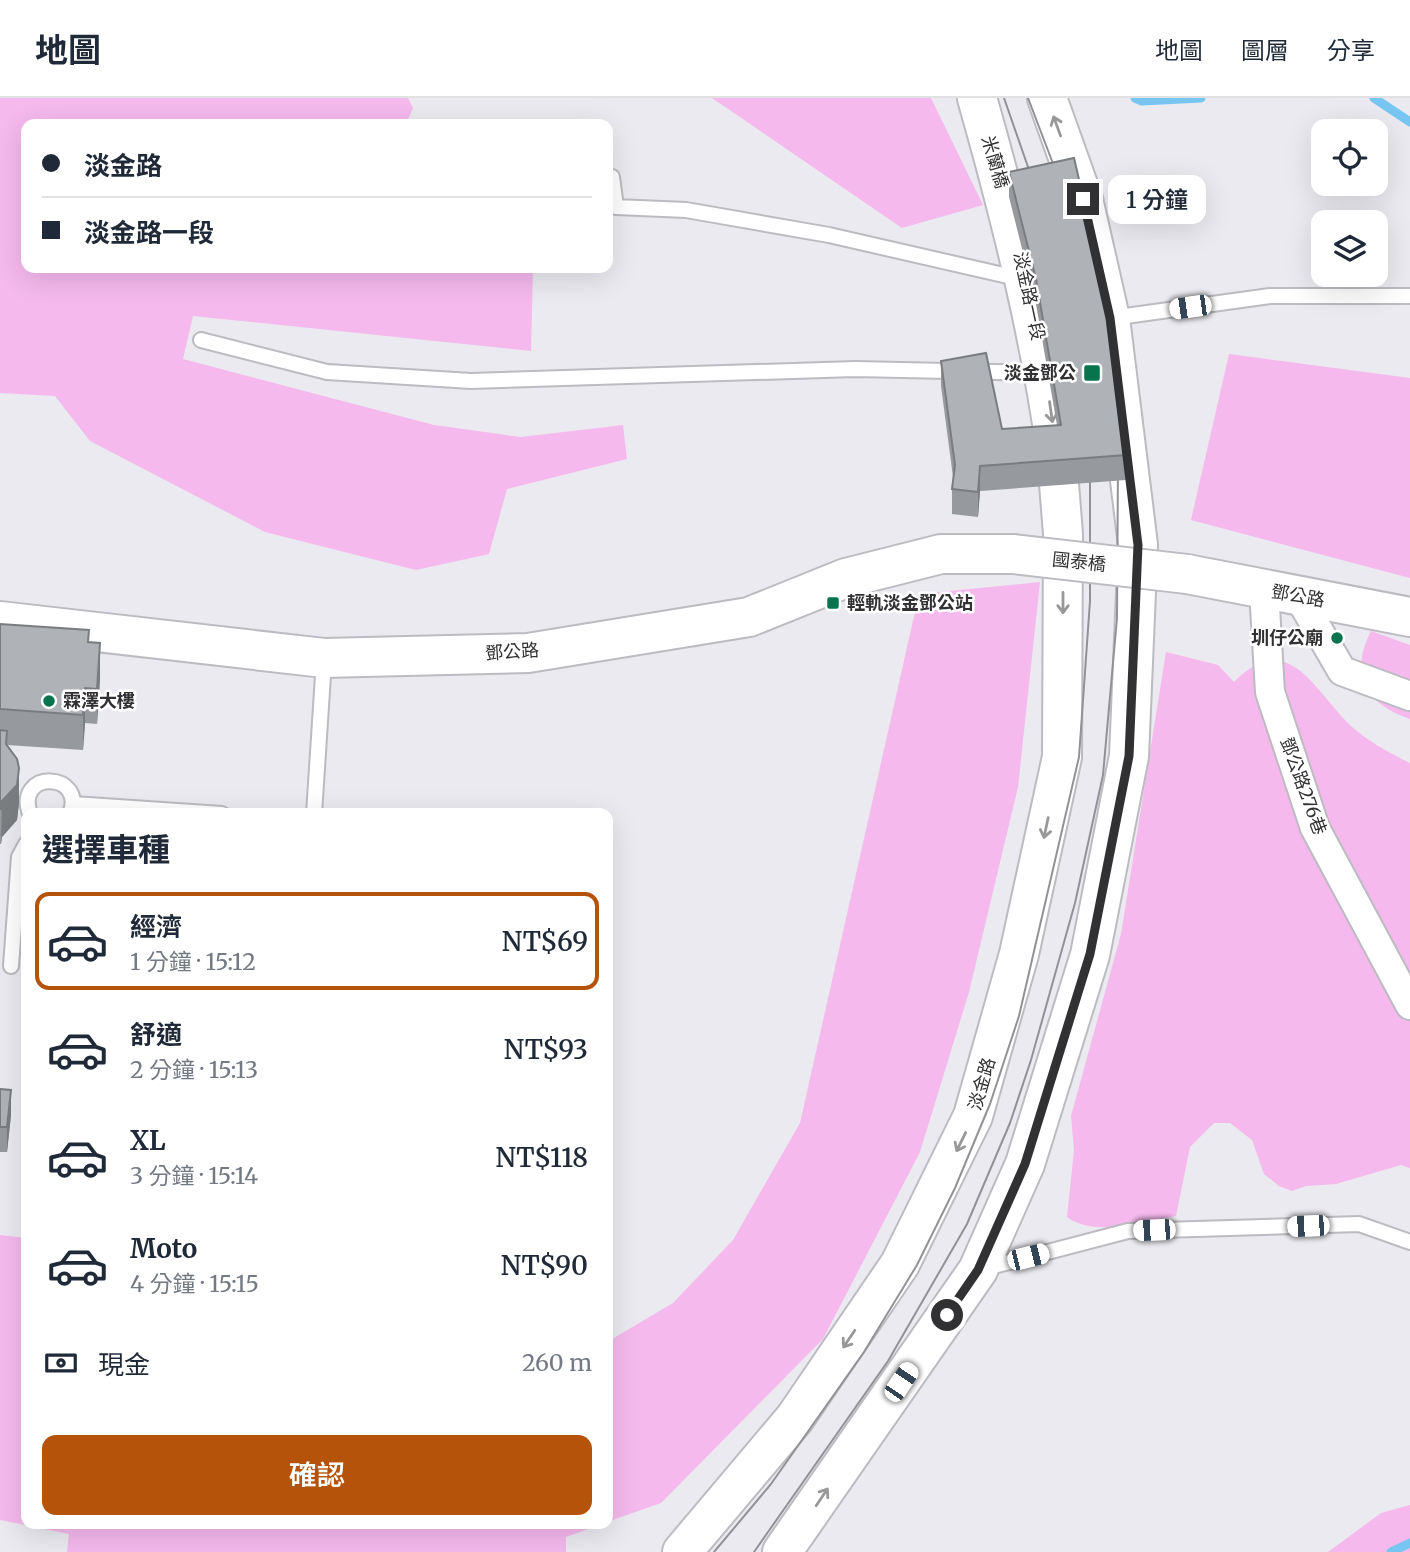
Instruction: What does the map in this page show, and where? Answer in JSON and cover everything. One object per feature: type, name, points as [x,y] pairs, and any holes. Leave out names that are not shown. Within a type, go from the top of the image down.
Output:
[{"type":"main road","name":"米蘭橋","points":[[977,98],[1013,225]]},
{"type":"main road","points":[[782,1552],[978,1270],[1025,1164],[1090,954],[1129,756],[1138,545],[1110,318],[1083,199],[1047,98]]},
{"type":"main road","name":"淡金路一段","points":[[1013,225],[1045,373],[1063,534]]},
{"type":"main road","name":"淡金路","points":[[681,1552],[795,1418],[900,1264],[974,1116],[1019,954],[1062,757],[1063,534]]},
{"type":"main road","name":"鄧公路","points":[[0,621],[324,658],[528,653],[749,617],[846,578],[941,554],[1013,554]]},
{"type":"main road","name":"國泰橋","points":[[1013,554],[1187,574]]},
{"type":"main road","name":"鄧公路","points":[[1187,574],[1410,617]]},
{"type":"street","points":[[1281,593],[1342,671],[1410,695]]},
{"type":"street","name":"鄧公路276巷","points":[[1281,593],[1270,691],[1315,828],[1410,1005]]},
{"type":"lane","points":[[613,184],[616,207],[686,210],[790,228],[1026,280]]},
{"type":"lane","points":[[1110,318],[1270,296],[1410,296]]},
{"type":"lane","points":[[201,340],[327,372],[471,381],[855,369],[1045,373]]},
{"type":"lane","points":[[314,808],[324,658]]},
{"type":"lane","points":[[29,808],[28,796],[42,781],[64,785],[72,808]]},
{"type":"lane","points":[[12,966],[21,853]]},
{"type":"lane","points":[[978,1270],[1128,1231],[1359,1224],[1410,1242]]},
{"type":"shaded area","points":[[0,98],[408,98],[413,108],[408,119],[21,119],[21,273],[533,273],[531,351],[193,316],[183,359],[434,425],[521,437],[623,425],[627,459],[507,489],[489,554],[416,570],[265,532],[90,441],[55,396],[0,393]]},
{"type":"shaded area","points":[[712,98],[931,98],[983,205],[902,228]]},
{"type":"shaded area","points":[[1229,354],[1410,378],[1410,578],[1191,520]]},
{"type":"shaded area","points":[[1040,582],[1018,787],[969,992],[920,1152],[823,1339],[661,1503],[613,1520],[613,1338],[673,1303],[733,1240],[800,1123],[919,594]]},
{"type":"shaded area","points":[[1371,631],[1410,645],[1410,719],[1381,705],[1365,685],[1361,661]]},
{"type":"shaded area","points":[[1166,652],[1218,665],[1234,682],[1253,667],[1270,661],[1285,663],[1299,670],[1312,682],[1358,732],[1410,763],[1410,1168],[1401,1165],[1336,1184],[1306,1186],[1292,1191],[1279,1186],[1264,1174],[1252,1140],[1230,1123],[1214,1123],[1190,1147],[1176,1216],[1120,1226],[1091,1226],[1067,1217],[1074,1150],[1071,1116],[1121,934]]},
{"type":"shaded area","points":[[0,1235],[21,1237],[21,1524],[0,1520]]},
{"type":"shaded area","points":[[1410,1505],[1410,1552],[1328,1552],[1381,1513]]},
{"type":"shaded area","points":[[44,1529],[588,1529],[566,1537],[566,1552],[67,1552],[69,1534]]},
{"type":"building","points":[[1074,158],[1105,291],[1126,455],[980,466],[978,492],[952,489],[955,465],[941,361],[986,353],[1002,429],[1061,425],[1036,279],[1009,172]]},
{"type":"building","points":[[0,624],[89,630],[88,642],[100,643],[97,689],[85,688],[83,715],[0,709]]},
{"type":"building","points":[[0,730],[7,731],[6,744],[17,759],[19,768],[17,785],[2,801],[1,809],[0,809]]},
{"type":"building","points":[[0,1089],[11,1090],[7,1127],[0,1127]]},
{"type":"waterway","points":[[1135,98],[1142,101],[1201,98]]},
{"type":"waterway","points":[[1374,98],[1410,122]]},
{"type":"waterway","points":[[1391,1552],[1410,1543]]},
{"type":"tram line","points":[[1004,98],[1035,187]]},
{"type":"tram line","points":[[1028,98],[1060,182]]},
{"type":"tram line","points":[[754,1552],[888,1361],[967,1224],[1010,1123],[1031,1060],[1075,903],[1103,775],[1117,618],[1118,461]]},
{"type":"tram line","points":[[714,1552],[771,1484],[864,1352],[917,1265],[955,1188],[990,1104],[1019,1016],[1079,757],[1090,601],[1090,464]]},
{"type":"place","name":"淡金鄧公","points":[[1092,373]]},
{"type":"place","name":"輕軌淡金鄧公站","points":[[833,603]]},
{"type":"place","name":"圳仔公廟","points":[[1337,638]]},
{"type":"place","name":"霖澤大樓","points":[[49,701]]},
{"type":"route","points":[[947,1315],[978,1270],[1025,1164],[1090,954],[1129,756],[1138,545],[1110,318],[1083,199]]}]
